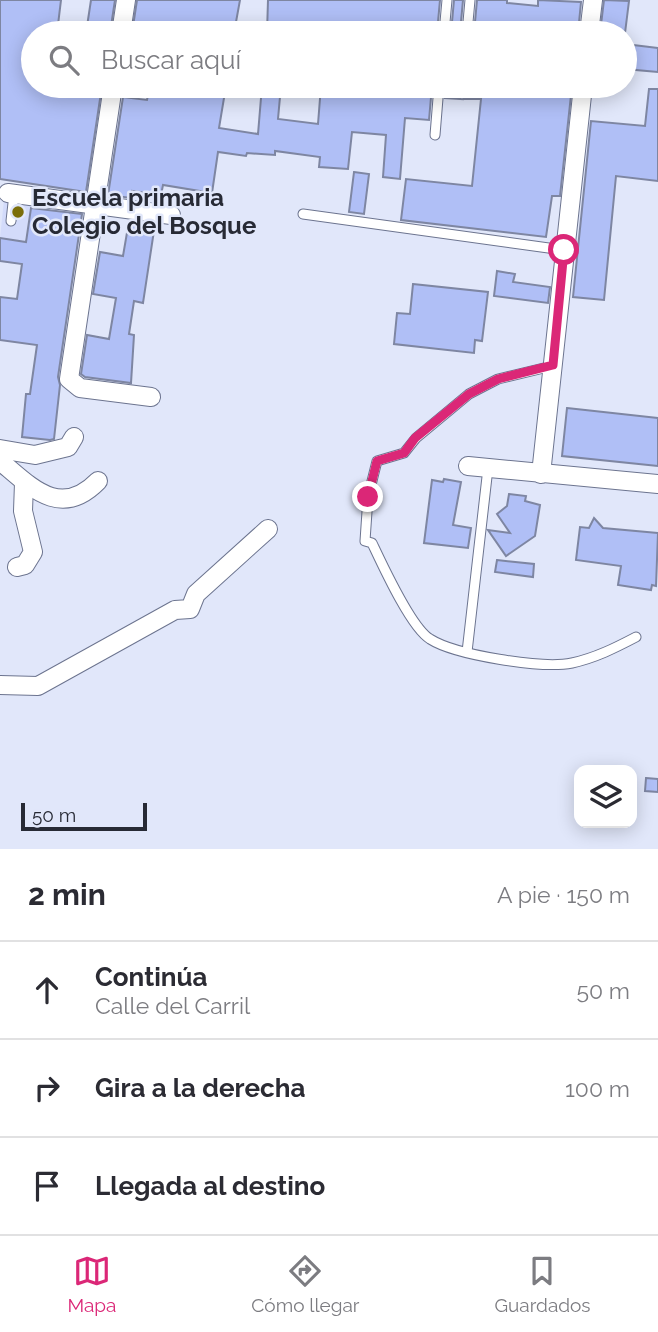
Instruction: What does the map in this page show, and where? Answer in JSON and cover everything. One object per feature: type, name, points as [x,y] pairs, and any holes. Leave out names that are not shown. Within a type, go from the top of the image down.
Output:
[{"type":"street","points":[[123,21],[126,0]]},
{"type":"street","points":[[590,21],[593,0]]},
{"type":"street","points":[[111,98],[69,379],[80,388],[151,397]]},
{"type":"street","points":[[541,474],[582,98]]},
{"type":"street","points":[[11,193],[171,215]]},
{"type":"street","points":[[0,449],[34,455],[68,447],[74,438]]},
{"type":"street","points":[[0,461],[38,494],[56,498],[74,497],[98,481]]},
{"type":"street","points":[[467,466],[658,484]]},
{"type":"street","points":[[17,567],[25,565],[33,552],[23,511],[24,483]]},
{"type":"street","points":[[0,685],[37,686],[175,611],[190,609],[196,594],[268,529]]},
{"type":"lane","points":[[445,21],[447,0]]},
{"type":"lane","points":[[468,21],[470,0]]},
{"type":"lane","points":[[435,135],[438,98]]},
{"type":"lane","points":[[11,193],[11,221]]},
{"type":"lane","points":[[303,214],[564,250]]},
{"type":"lane","points":[[553,365],[498,379],[469,394],[415,438],[404,453],[377,461],[368,497],[365,541],[372,543],[398,595],[428,639],[467,652],[537,664],[569,664],[600,655],[636,636]]},
{"type":"lane","points":[[467,652],[488,468]]},
{"type":"shaded area","points":[[4,200],[31,203],[25,241],[0,238]]},
{"type":"building","points":[[0,0],[61,0],[58,21],[21,21],[21,98],[100,98],[86,192],[0,179]]},
{"type":"building","points":[[91,0],[115,0],[112,21],[88,21]]},
{"type":"building","points":[[137,0],[240,0],[236,21],[134,21]]},
{"type":"building","points":[[268,0],[440,0],[438,21],[267,21]]},
{"type":"building","points":[[454,0],[463,0],[461,21],[452,21]]},
{"type":"building","points":[[477,0],[507,0],[507,3],[538,6],[538,0],[581,2],[579,21],[475,21]]},
{"type":"building","points":[[604,0],[629,1],[626,21],[601,21]]},
{"type":"building","points":[[637,45],[658,48],[658,72],[637,70]]},
{"type":"building","points":[[649,89],[658,89],[658,181],[616,176],[604,300],[573,297],[591,121],[645,126]]},
{"type":"building","points":[[123,98],[224,98],[219,128],[258,134],[261,98],[280,98],[278,119],[318,124],[320,98],[431,98],[429,120],[405,118],[400,179],[383,177],[386,135],[352,132],[348,169],[319,167],[320,157],[275,151],[275,155],[247,153],[246,156],[218,152],[212,193],[163,185],[161,195],[132,191],[131,198],[108,195]]},
{"type":"building","points":[[571,98],[560,196],[552,196],[546,237],[401,220],[406,179],[472,186],[481,99],[463,99]]},
{"type":"building","points":[[354,172],[369,174],[364,214],[349,212]]},
{"type":"building","points":[[31,208],[82,214],[58,377],[60,385],[54,439],[50,440],[22,437],[26,394],[30,394],[37,345],[0,340],[0,297],[17,299],[22,264],[0,261],[0,238],[26,242]]},
{"type":"building","points":[[129,221],[155,224],[143,303],[134,301],[129,334],[134,335],[131,383],[85,377],[81,374],[87,335],[109,339],[116,298],[93,294],[100,252],[123,256]]},
{"type":"building","points":[[497,271],[515,274],[513,282],[550,287],[548,303],[494,296]]},
{"type":"building","points":[[413,284],[488,292],[482,341],[475,340],[474,353],[394,344],[397,313],[410,314]]},
{"type":"building","points":[[567,408],[658,418],[658,466],[562,456]]},
{"type":"building","points":[[444,479],[461,482],[453,525],[471,528],[468,548],[424,543],[432,480],[443,482]]},
{"type":"building","points":[[509,494],[526,496],[525,501],[540,505],[535,536],[506,556],[488,530],[510,533],[497,514],[507,506]]},
{"type":"building","points":[[594,518],[603,528],[658,533],[656,586],[652,585],[651,590],[618,585],[621,566],[576,560],[580,527],[589,528]]},
{"type":"building","points":[[497,560],[534,564],[533,577],[495,572]]},
{"type":"building","points":[[646,778],[658,779],[658,792],[645,791]]},
{"type":"place","name":"Escuela primaria Colegio del Bosque","points":[[18,212]]},
{"type":"route","points":[[368,497],[377,461],[404,453],[415,438],[469,394],[498,379],[553,365],[564,250]]}]
